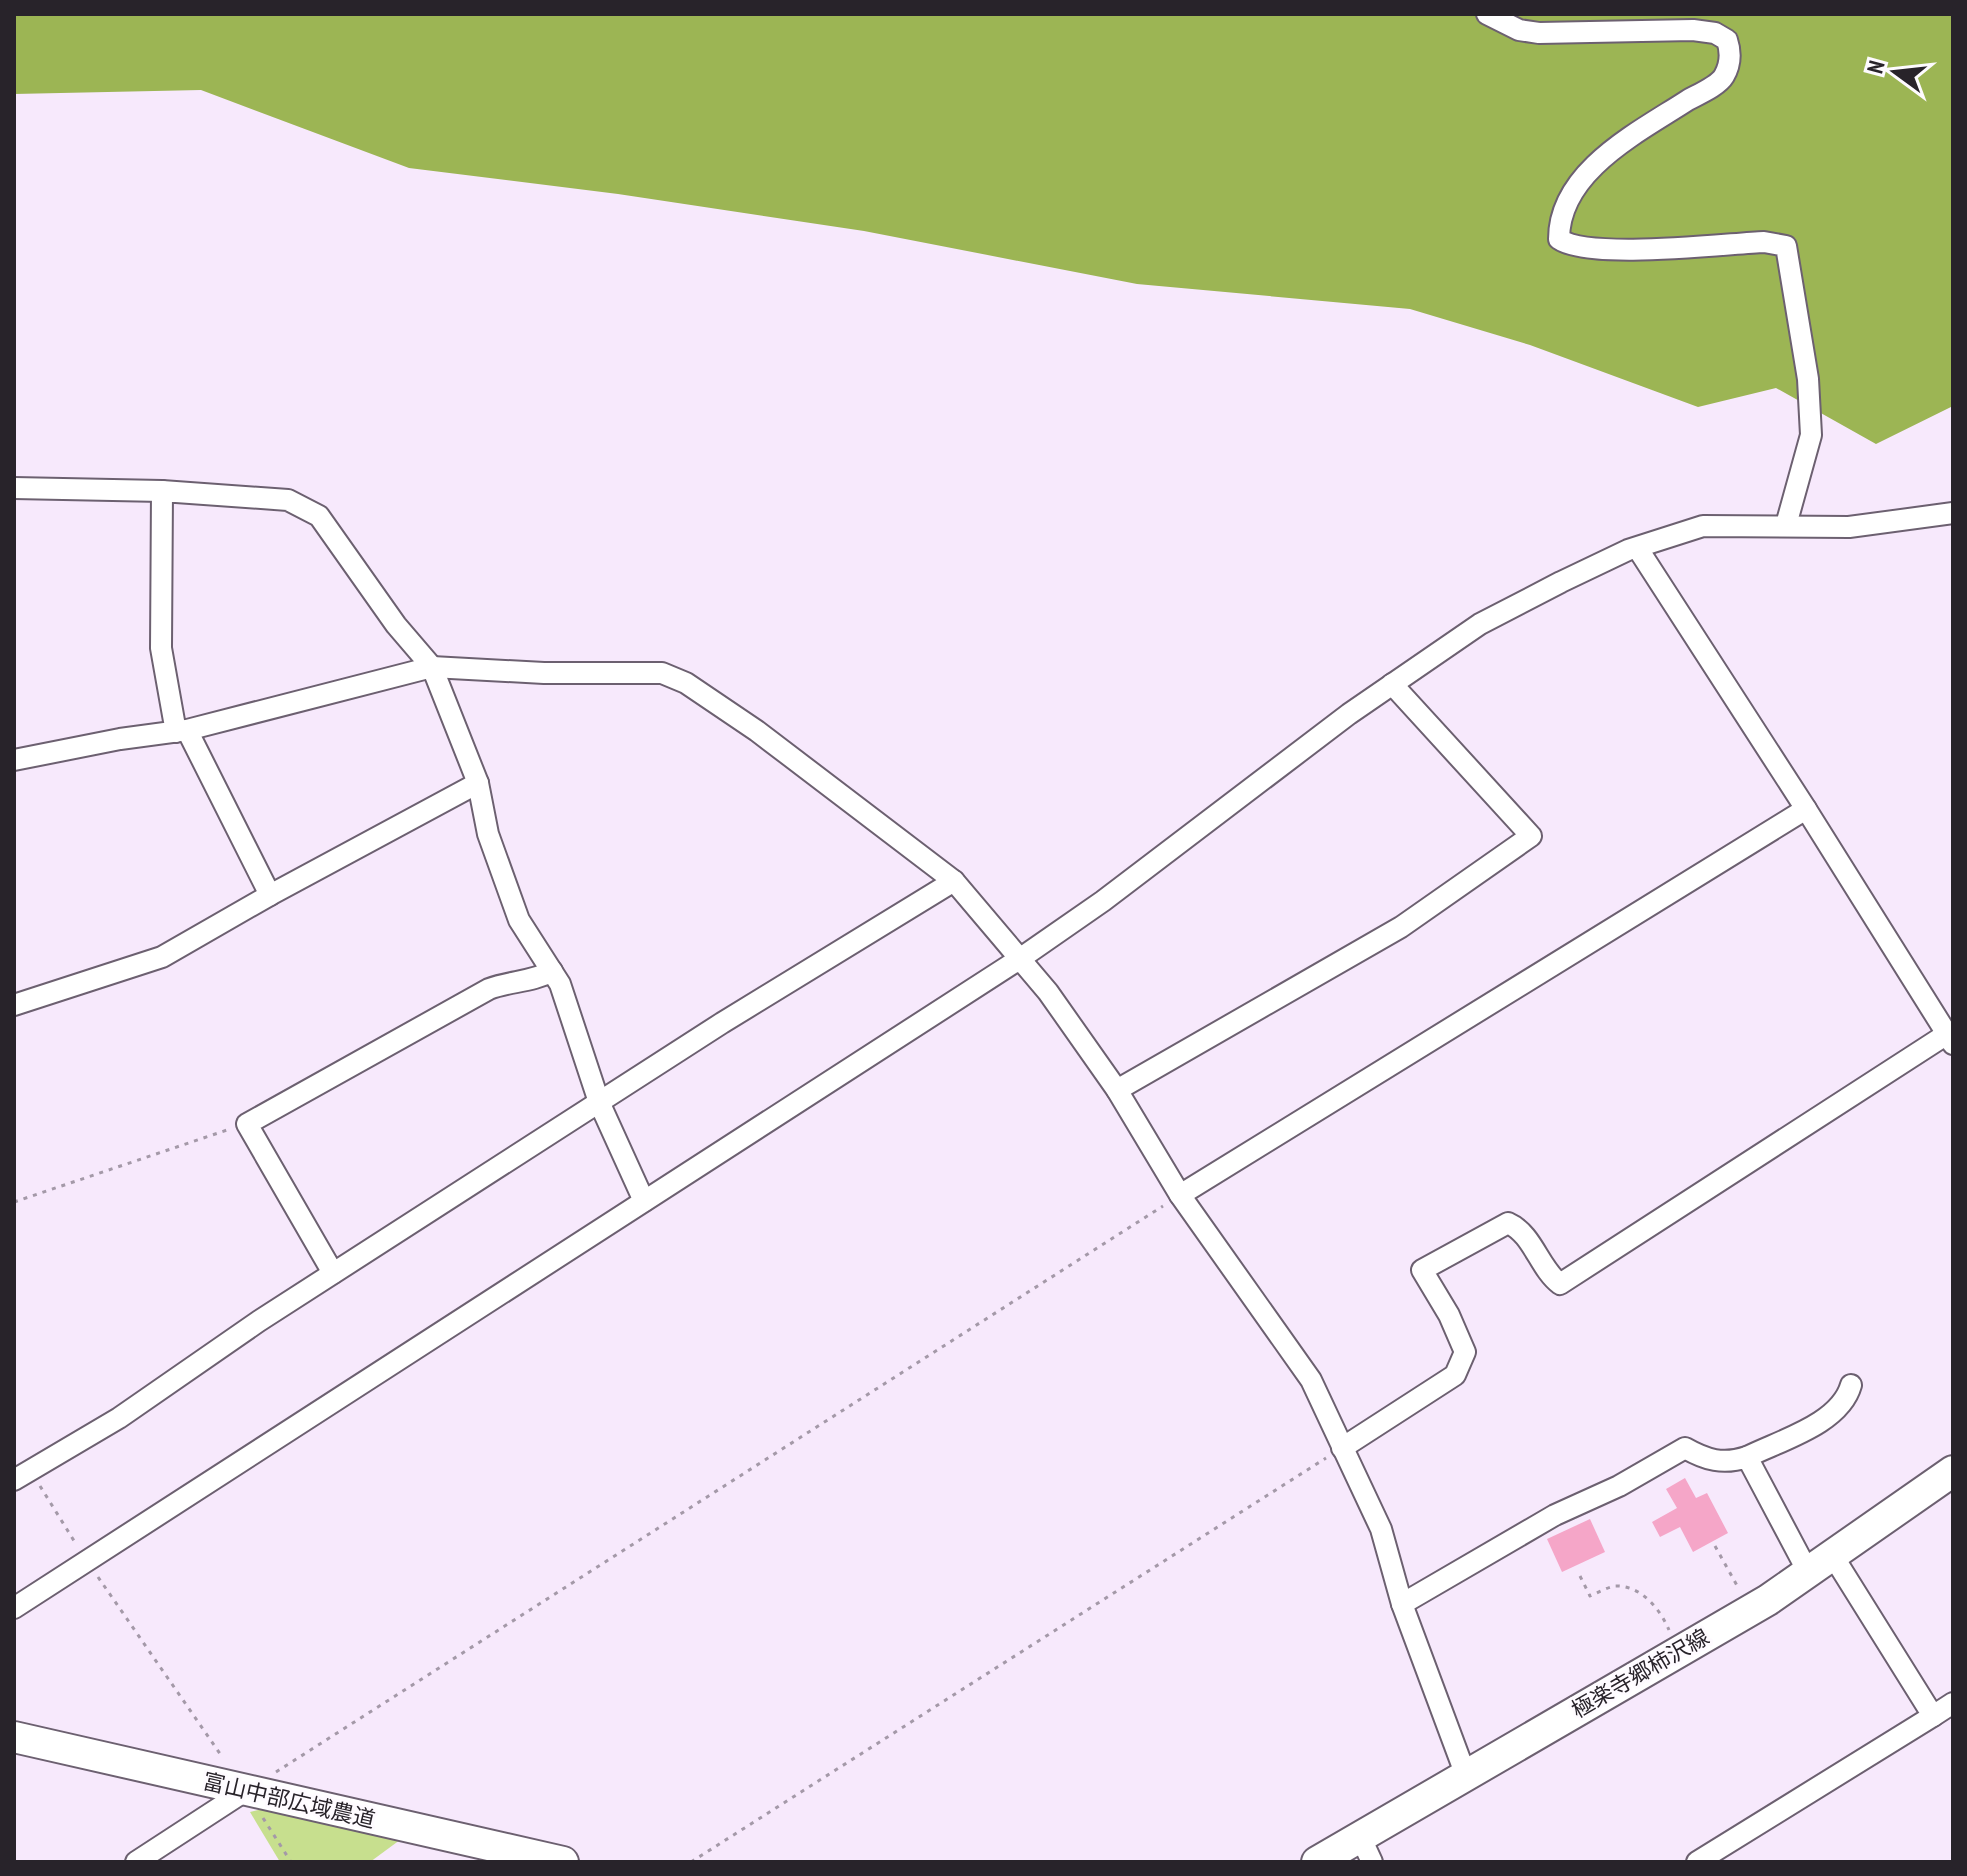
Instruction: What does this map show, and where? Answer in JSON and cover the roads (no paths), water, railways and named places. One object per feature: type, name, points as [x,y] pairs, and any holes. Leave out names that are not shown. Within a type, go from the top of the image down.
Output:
[{"type":"main road","name":"極楽寺郷柿沢線","points":[[1317,1862],[1366,1849],[1465,1773],[1751,1610],[1953,1471]]},
{"type":"main road","name":"富山中部広域農道","points":[[14,1737],[563,1862]]},
{"type":"street","points":[[1487,14],[1519,30],[1539,33],[1693,30],[1715,33],[1727,40],[1731,53],[1723,78],[1608,153],[1568,199],[1559,224],[1559,239],[1571,248],[1600,250],[1764,242],[1786,246],[1808,379],[1811,435],[1786,525]]},
{"type":"street","points":[[14,488],[264,496],[288,500],[319,516],[396,625],[432,667],[478,783],[488,834],[519,920],[560,984],[599,1102],[644,1201]]},
{"type":"street","points":[[162,491],[161,648],[182,731],[270,895]]},
{"type":"street","points":[[14,1608],[1021,958],[1103,901],[1392,684],[1480,624],[1561,582],[1638,549],[1703,526],[1849,527],[1953,513]]},
{"type":"street","points":[[1342,1448],[1455,1375],[1465,1352],[1449,1315],[1422,1270],[1508,1223],[1519,1228],[1550,1276],[1560,1284],[1950,1039],[1638,549]]},
{"type":"street","points":[[14,760],[120,739],[182,731],[432,667],[544,673],[662,673],[686,683],[757,731],[954,881],[1021,958],[1117,1090],[1180,1195],[1311,1380],[1381,1529],[1402,1604],[1465,1773]]},
{"type":"street","points":[[1117,1090],[1401,927],[1531,836],[1392,684]]},
{"type":"street","points":[[14,1005],[162,957],[478,783]]},
{"type":"street","points":[[1180,1195],[1806,809]]},
{"type":"street","points":[[22,1475],[119,1418],[333,1273],[856,938],[954,881]]},
{"type":"street","points":[[333,1273],[247,1124],[489,989],[513,980],[539,979],[552,971]]},
{"type":"street","points":[[1402,1604],[1555,1515],[1619,1486],[1685,1448],[1708,1461],[1734,1461],[1747,1457],[1835,1413],[1848,1396],[1851,1385]]},
{"type":"street","points":[[1747,1457],[1820,1564],[1933,1716]]},
{"type":"street","points":[[1697,1862],[1953,1703]]},
{"type":"street","points":[[136,1862],[245,1791]]}]
